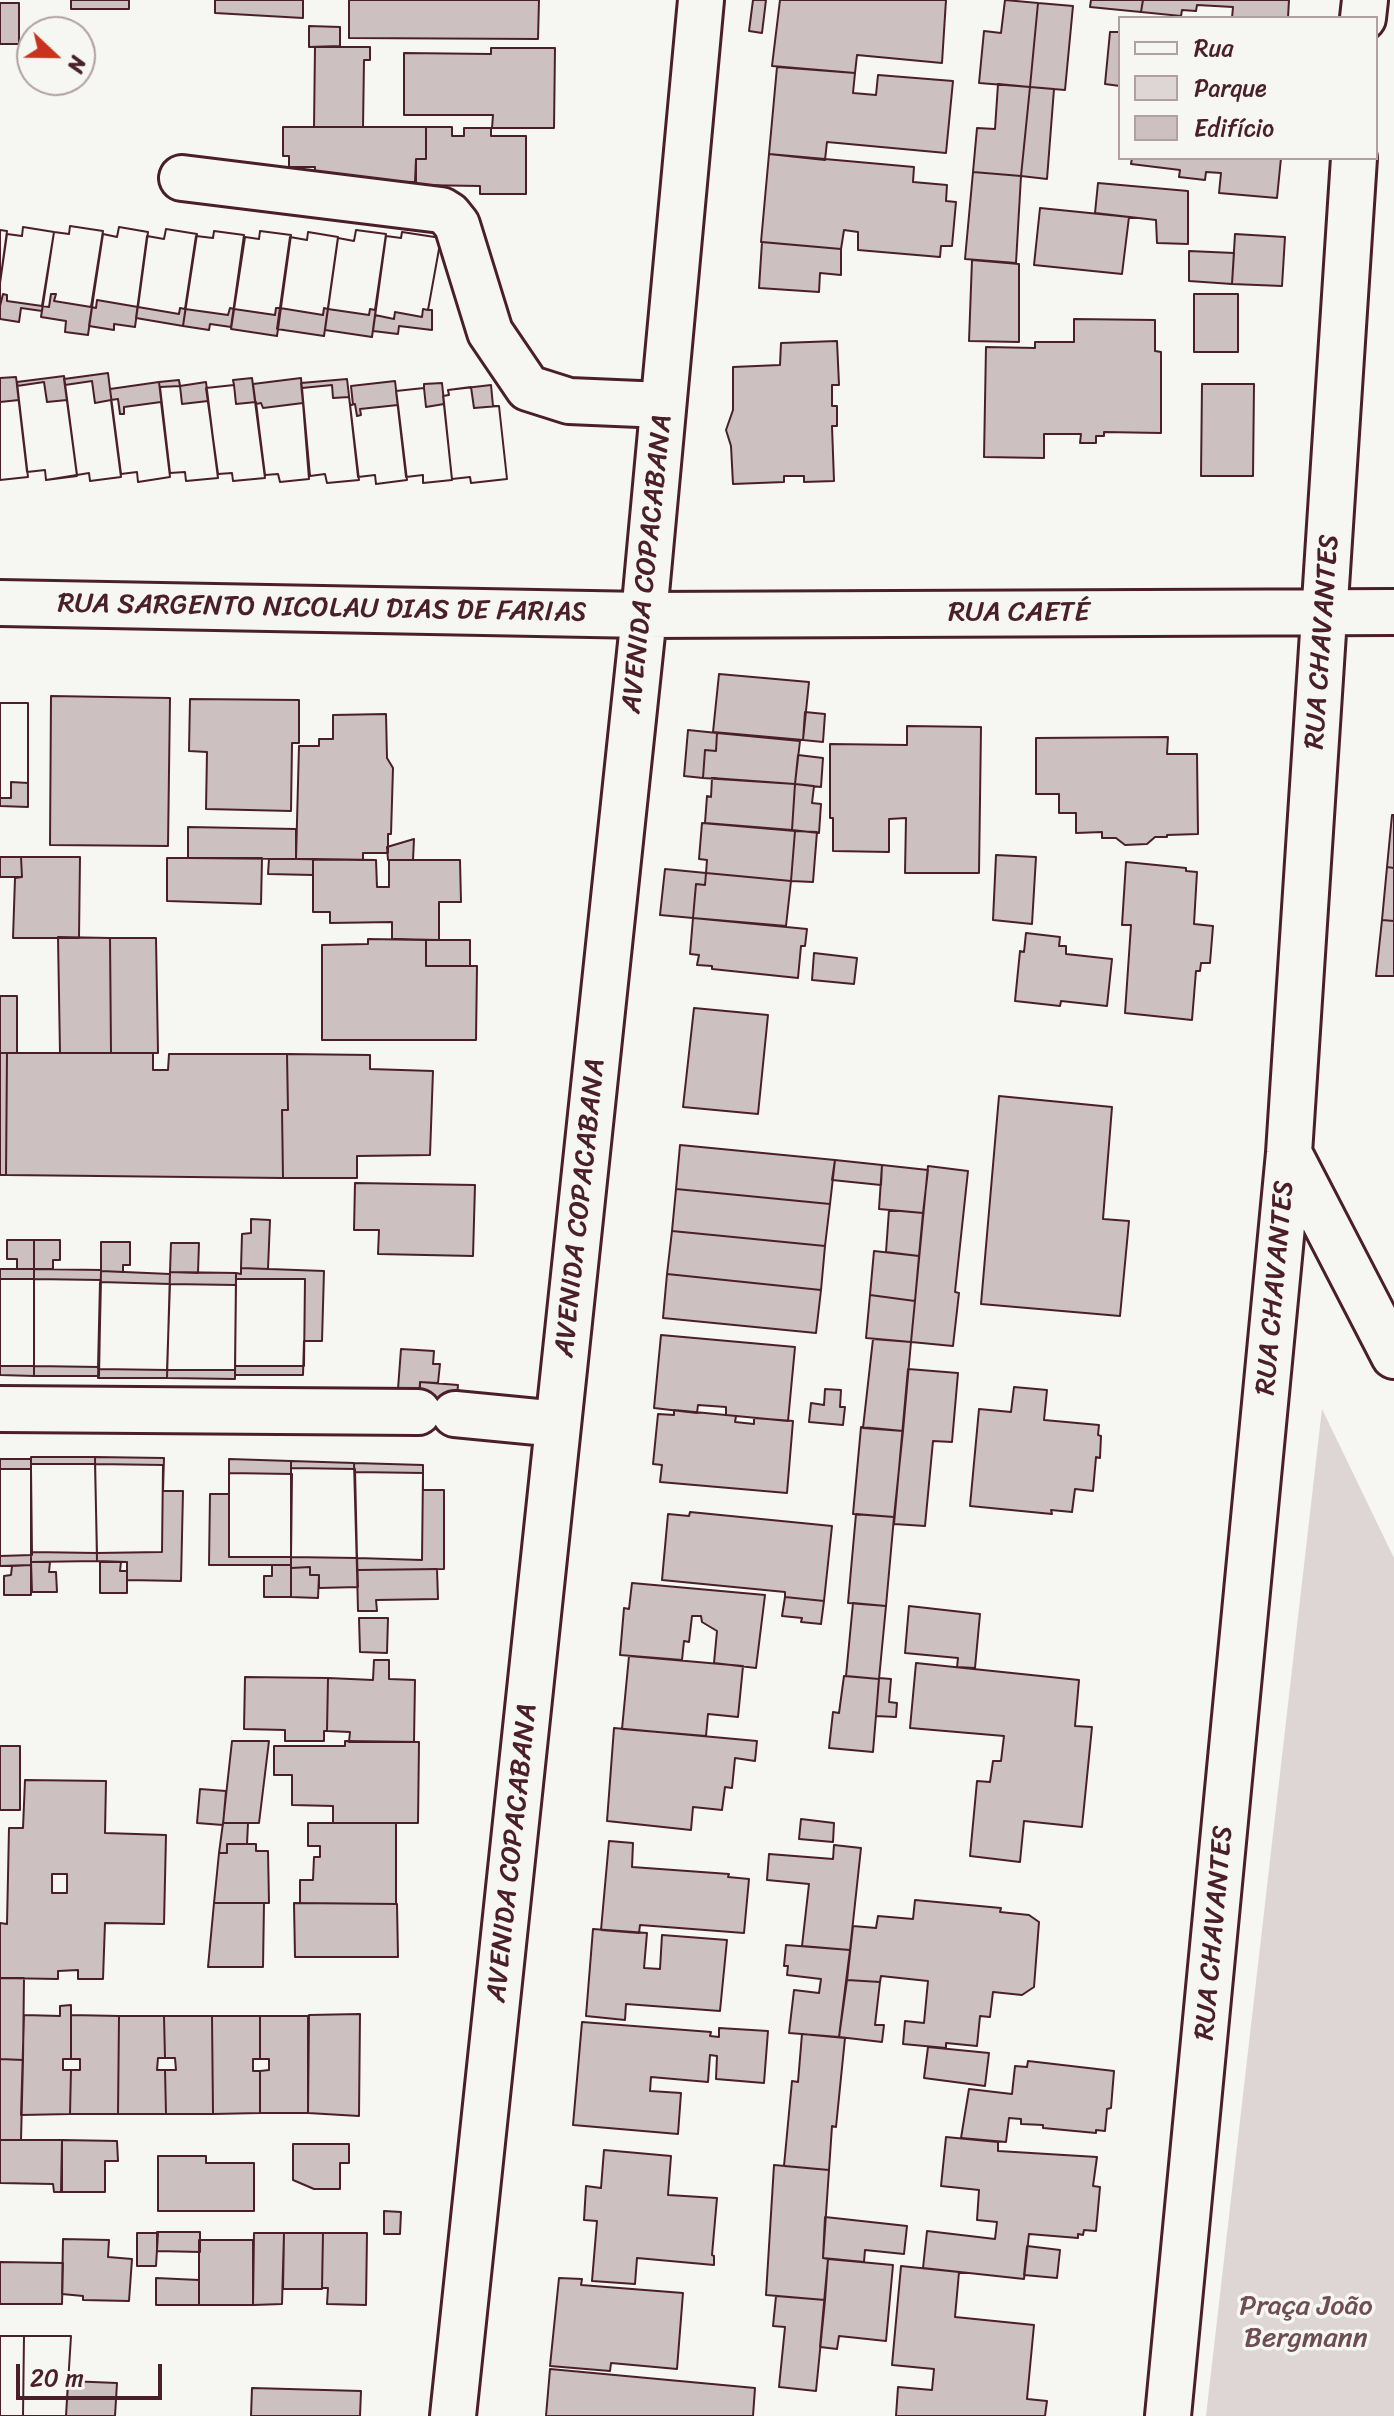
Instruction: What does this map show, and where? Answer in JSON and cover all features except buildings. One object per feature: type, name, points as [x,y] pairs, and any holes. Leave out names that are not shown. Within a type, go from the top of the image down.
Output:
[{"type":"street","name":"AVENIDA COPACABANA","points":[[453,2416],[644,615],[701,0]]},
{"type":"street","name":"RUA CHAVANTES","points":[[1168,2416],[1289,1153],[1354,160]]},
{"type":"street","points":[[182,178],[441,210],[457,225],[490,332],[528,388],[569,401],[663,405]]},
{"type":"street","name":"RUA SARGENTO NICOLAU DIAS DE FARIAS","points":[[0,603],[644,615]]},
{"type":"street","name":"RUA CAETÉ","points":[[644,615],[1394,612]]},
{"type":"street","points":[[1289,1153],[1394,1356]]},
{"type":"street","points":[[0,1409],[436,1413],[558,1424]]},
{"type":"green space","name":"Praça João Bergmann","points":[[1322,1409],[1394,1558],[1394,2416],[1206,2416]]}]
